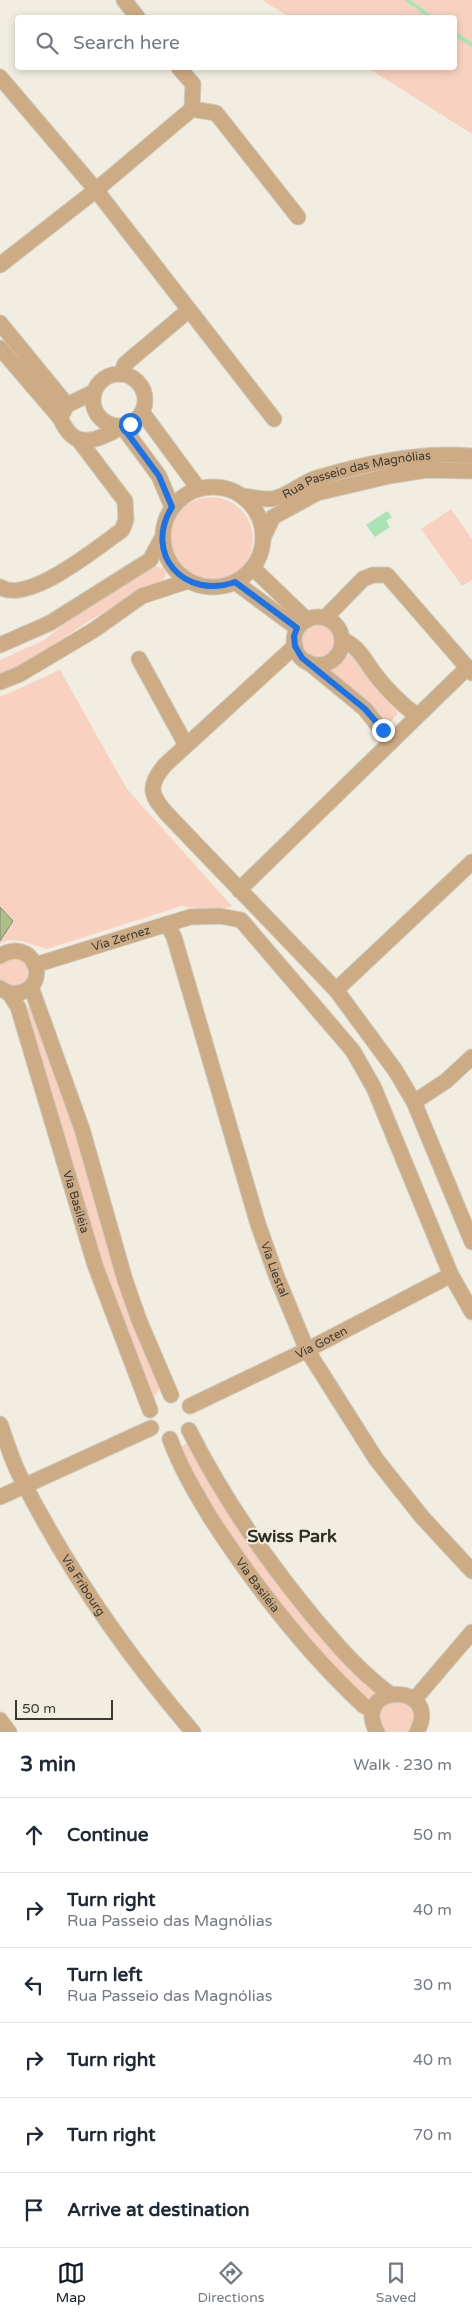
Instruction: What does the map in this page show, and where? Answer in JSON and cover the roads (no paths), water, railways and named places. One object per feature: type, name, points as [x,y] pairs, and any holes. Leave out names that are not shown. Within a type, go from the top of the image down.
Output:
[{"type":"street","points":[[124,0],[136,15]]},
{"type":"street","points":[[0,265],[96,190],[192,109],[193,84],[181,70]]},
{"type":"street","points":[[0,77],[96,190],[274,419]]},
{"type":"street","points":[[192,109],[216,113],[298,218]]},
{"type":"street","points":[[121,374],[125,364],[189,310]]},
{"type":"street","points":[[0,323],[68,405]]},
{"type":"street","points":[[0,348],[60,418],[65,428],[78,439],[125,501],[126,520],[122,530],[63,572],[25,590],[12,591],[0,587]]},
{"type":"street","points":[[60,418],[68,405],[94,392],[104,378],[121,374],[136,380],[142,387],[145,395],[142,412],[130,424],[122,426],[107,435],[78,439]]},
{"type":"street","points":[[94,392],[94,409],[105,422],[122,426],[150,463],[167,490],[172,507]]},
{"type":"street","points":[[0,645],[50,623],[150,560],[162,538],[166,517],[172,507],[186,494],[198,488],[142,412]]},
{"type":"street","points":[[150,463],[160,451],[170,448]]},
{"type":"street","name":"Rua Passeio das Magnólias","points":[[242,496],[276,499],[311,480],[370,464],[424,456],[453,454],[472,456]]},
{"type":"street","name":"Rua Passeio das Magnólias","points":[[263,538],[273,518],[317,493],[389,476],[426,470],[472,471]]},
{"type":"street","name":"Rua Passeio das Magnólias","points":[[198,488],[213,486],[228,489],[242,496],[254,507],[261,522],[263,538],[261,554],[253,568]]},
{"type":"street","points":[[162,538],[169,563],[188,581],[211,588],[235,582],[253,568],[302,624]]},
{"type":"street","points":[[239,890],[417,716],[470,670],[387,574],[373,574],[363,579],[324,618]]},
{"type":"street","points":[[0,682],[20,674],[94,630],[142,596],[188,581]]},
{"type":"street","points":[[235,582],[302,624]]},
{"type":"street","points":[[308,662],[315,664],[328,662],[339,653],[342,639],[336,626],[324,618],[313,617],[302,624],[294,636],[295,646],[302,658],[365,709],[391,742]]},
{"type":"street","points":[[342,639],[356,646],[378,678],[403,705],[417,716]]},
{"type":"street","points":[[295,646],[159,772],[154,781],[153,795],[168,815],[336,990],[395,1070],[414,1102],[472,1242]]},
{"type":"street","points":[[139,659],[186,745]]},
{"type":"street","points":[[336,990],[472,862]]},
{"type":"street","name":"Via Zernez","points":[[35,964],[190,917],[207,915],[232,917],[241,920],[353,1051],[374,1088],[451,1275],[472,1312]]},
{"type":"street","name":"Via Liestal","points":[[167,924],[174,937],[258,1224],[276,1275],[307,1350],[376,1459],[422,1516],[472,1571]]},
{"type":"street","points":[[0,956],[11,951],[23,952],[35,964],[36,976],[31,987],[21,993],[5,991]]},
{"type":"street","name":"Via Basiléia","points":[[31,987],[82,1129],[125,1280],[171,1395]]},
{"type":"street","name":"Via Basiléia","points":[[5,991],[18,1007],[41,1077],[98,1274],[150,1410]]},
{"type":"street","points":[[414,1102],[446,1081],[472,1057]]},
{"type":"street","name":"Via Goten","points":[[190,1406],[307,1350],[451,1275]]},
{"type":"street","points":[[171,1395],[183,1399],[190,1406],[193,1419],[189,1430],[177,1439],[159,1436],[151,1428],[150,1410],[158,1400],[171,1395]]},
{"type":"street","name":"Via Fribourg","points":[[0,1424],[18,1472],[90,1597],[170,1706],[193,1732]]},
{"type":"street","points":[[0,1497],[151,1428]]},
{"type":"street","name":"Via Basiléia","points":[[189,1430],[229,1500],[271,1564],[336,1644],[374,1682],[390,1694]]},
{"type":"street","name":"Via Basiléia","points":[[170,1439],[176,1456],[196,1494],[244,1570],[316,1657],[359,1701],[374,1710]]},
{"type":"street","points":[[414,1700],[472,1632]]},
{"type":"street","points":[[377,1732],[372,1717],[374,1710],[377,1703],[390,1694],[407,1695],[414,1700],[421,1712],[423,1729]]},
{"type":"street","points":[[0,1720],[9,1732]]},
{"type":"waterway","points":[[407,0],[428,15]]},
{"type":"waterway","points":[[457,35],[472,45]]},
{"type":"district","name":"Swiss Park","points":[[292,1536]]}]
